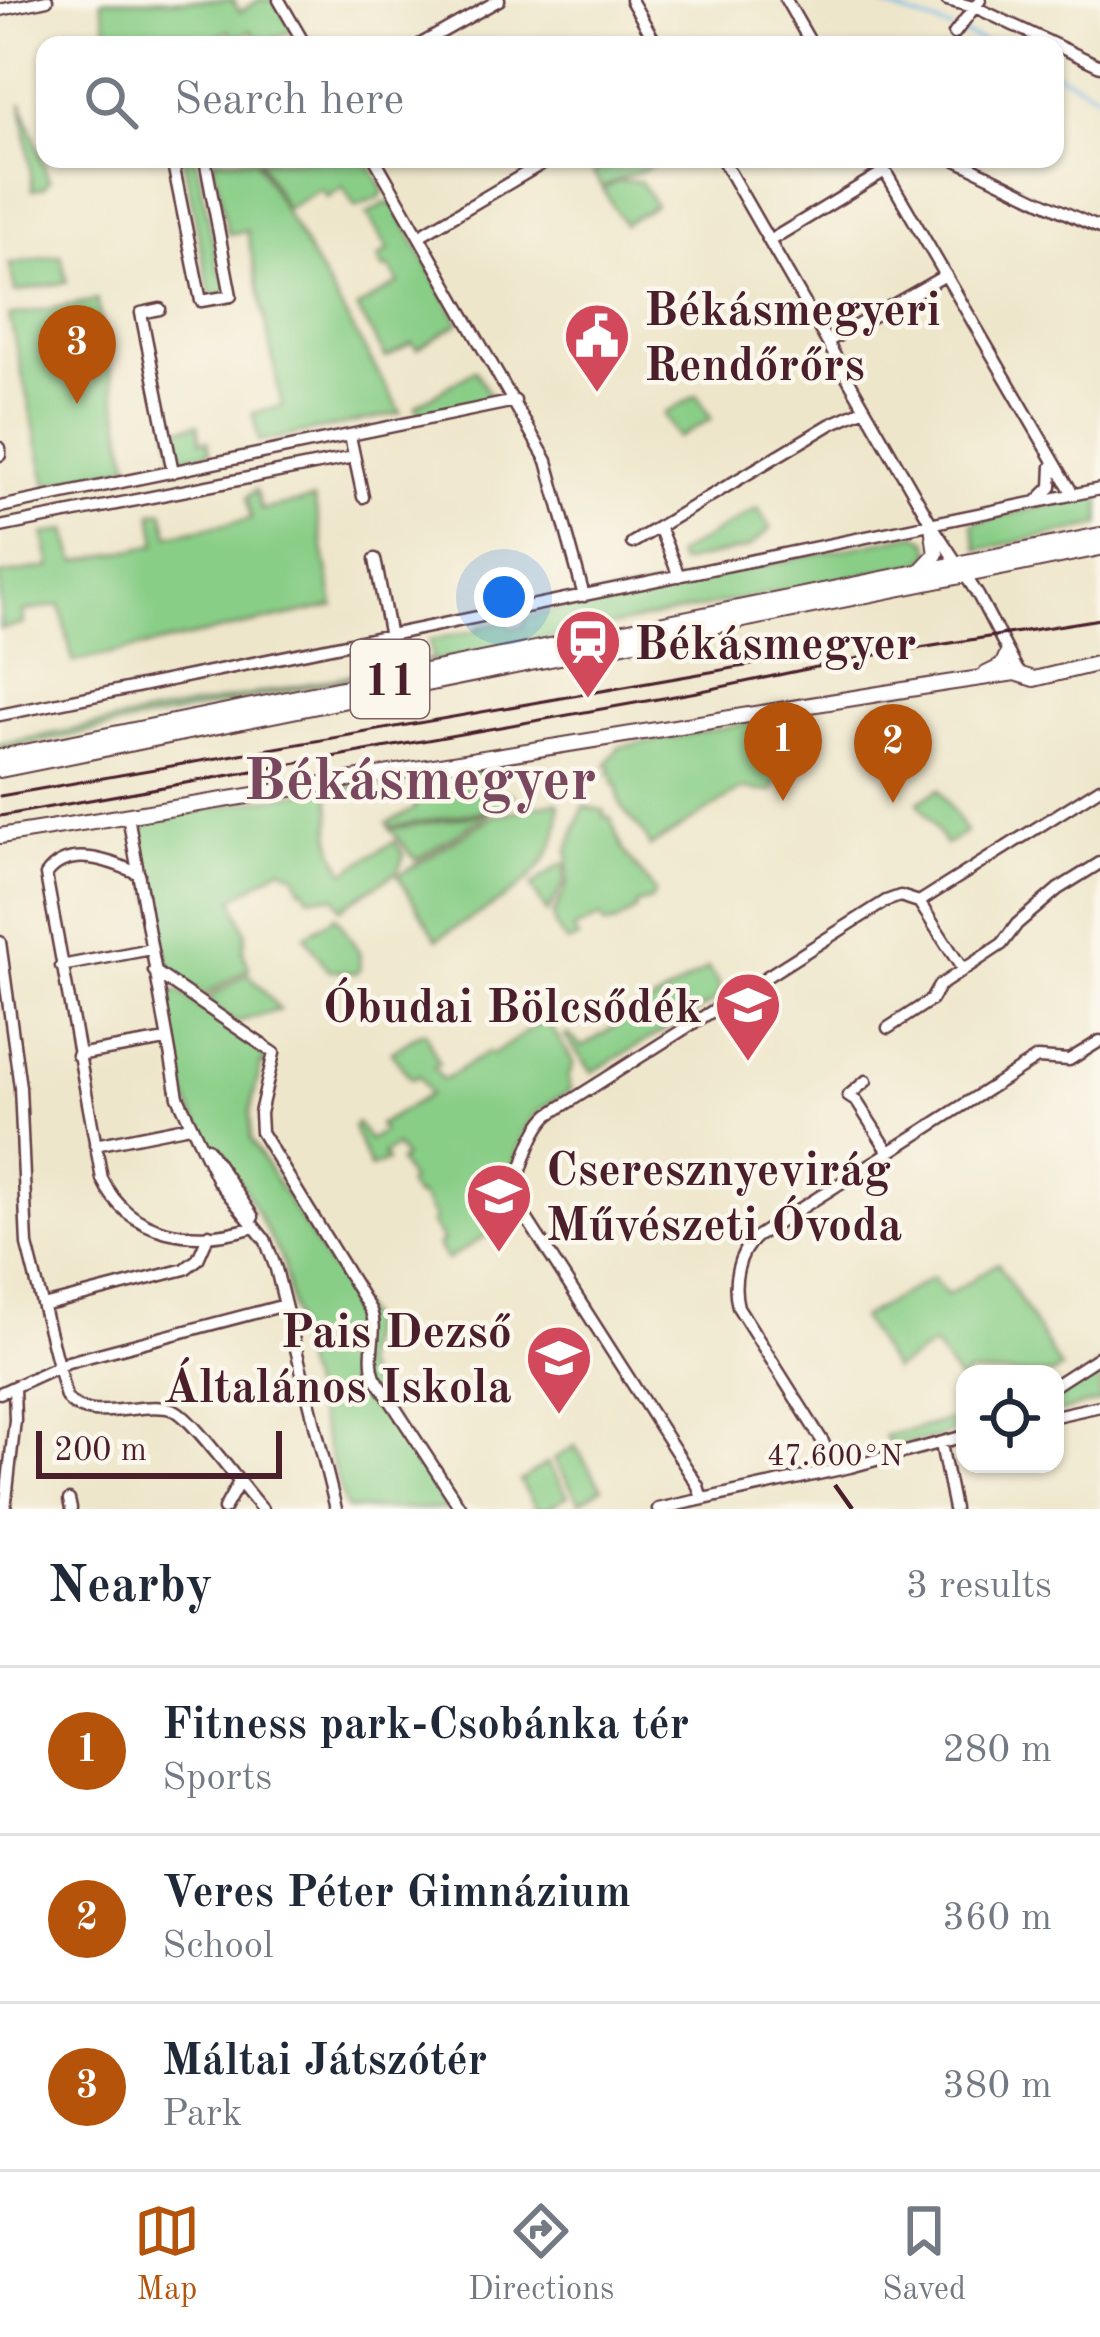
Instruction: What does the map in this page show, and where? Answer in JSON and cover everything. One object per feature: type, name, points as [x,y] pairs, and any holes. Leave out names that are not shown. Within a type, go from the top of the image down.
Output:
[{"type":"main road","points":[[921,570],[936,554],[932,525]]},
{"type":"main road","name":"11","points":[[0,770],[962,569],[1100,535]]},
{"type":"main road","name":"11","points":[[0,757],[921,570],[962,569],[1100,548]]},
{"type":"main road","points":[[961,681],[998,670],[1007,655]]},
{"type":"main road","points":[[0,836],[961,681],[1018,674],[1034,679],[1100,663]]},
{"type":"street","points":[[0,10],[47,0]]},
{"type":"street","points":[[279,0],[300,36]]},
{"type":"street","points":[[435,36],[500,0]]},
{"type":"street","points":[[631,0],[652,36]]},
{"type":"street","points":[[786,0],[807,36]]},
{"type":"street","points":[[947,0],[978,4],[1041,36]]},
{"type":"street","points":[[954,34],[978,4]]},
{"type":"street","points":[[1064,48],[1100,66]]},
{"type":"street","points":[[174,168],[201,301],[231,296],[207,168]]},
{"type":"street","points":[[380,168],[514,401],[556,485],[584,596]]},
{"type":"street","points":[[419,236],[535,168]]},
{"type":"street","points":[[727,168],[932,525],[962,569],[1018,674]]},
{"type":"street","points":[[769,241],[878,168]]},
{"type":"street","points":[[884,168],[1073,494]]},
{"type":"street","points":[[973,168],[1100,228]]},
{"type":"street","points":[[827,342],[946,275]]},
{"type":"street","points":[[160,309],[140,313],[173,472]]},
{"type":"street","points":[[0,507],[514,401]]},
{"type":"street","points":[[632,543],[831,424],[866,409]]},
{"type":"street","points":[[350,436],[363,497]]},
{"type":"street","points":[[0,527],[354,457]]},
{"type":"street","points":[[1034,503],[1051,487],[1052,462]]},
{"type":"street","points":[[0,715],[1100,489]]},
{"type":"street","points":[[659,527],[679,576]]},
{"type":"street","points":[[375,559],[390,637]]},
{"type":"street","points":[[702,1499],[524,1214],[517,1188],[535,1129],[543,1119],[892,898],[919,902],[1100,788]]},
{"type":"street","points":[[128,816],[178,1097],[218,1181],[265,1240]]},
{"type":"street","points":[[139,874],[91,857],[58,863],[46,878],[102,1179],[124,1213],[164,1232],[209,1234],[254,1227]]},
{"type":"street","points":[[888,1028],[1002,944],[1017,924],[1058,889],[1100,862]]},
{"type":"street","points":[[919,902],[963,970]]},
{"type":"street","points":[[0,942],[20,1088],[26,1245],[66,1397],[78,1408],[160,1408],[182,1414],[262,1509]]},
{"type":"street","points":[[61,967],[152,949]]},
{"type":"street","points":[[154,971],[274,1053],[260,1114],[261,1132],[371,1311],[369,1355],[375,1377],[461,1509]]},
{"type":"street","points":[[77,1055],[166,1040]]},
{"type":"street","points":[[835,1469],[738,1307],[736,1278],[744,1249],[1037,1058],[1069,1060],[1100,1041]]},
{"type":"street","points":[[866,1081],[848,1096],[857,1102],[889,1152]]},
{"type":"street","points":[[95,1144],[190,1126]]},
{"type":"street","points":[[190,1126],[239,1192],[265,1240],[337,1507]]},
{"type":"street","points":[[43,1306],[185,1270],[198,1259],[209,1234]]},
{"type":"street","points":[[0,1394],[56,1366],[285,1305]]},
{"type":"street","points":[[1064,1379],[1100,1356]]},
{"type":"street","points":[[5,1509],[14,1387]]},
{"type":"street","points":[[1064,1414],[1100,1406]]},
{"type":"street","points":[[658,1509],[956,1439]]},
{"type":"street","points":[[941,1444],[954,1509]]},
{"type":"street","points":[[224,1509],[238,1484]]},
{"type":"street","points":[[738,1491],[740,1509]]},
{"type":"green space","points":[[101,0],[232,0],[240,12],[259,0],[275,0],[293,30],[280,36],[255,36],[251,30],[233,36],[229,30],[219,36],[108,36]]},
{"type":"green space","points":[[22,102],[36,143],[36,168],[45,168],[49,181],[33,190]]},
{"type":"green space","points":[[185,168],[198,168],[219,270],[226,276],[229,291],[211,297]]},
{"type":"green space","points":[[215,168],[260,168],[401,413],[259,442],[253,413],[282,406],[247,231],[228,234]]},
{"type":"green space","points":[[263,168],[371,168],[384,190],[379,198],[355,207],[343,187],[327,197],[321,189],[286,209]]},
{"type":"green space","points":[[601,168],[646,168],[602,187],[593,173]]},
{"type":"green space","points":[[618,181],[640,181],[655,205],[624,224],[603,189]]},
{"type":"green space","points":[[386,203],[394,204],[459,323],[417,349],[412,343],[386,358],[357,308],[399,283],[378,258],[389,250],[367,214]]},
{"type":"green space","points":[[61,255],[67,282],[15,292],[10,264]]},
{"type":"green space","points":[[97,300],[129,465],[47,485],[9,316]]},
{"type":"green space","points":[[475,370],[493,401],[419,417],[416,406]]},
{"type":"green space","points":[[697,395],[711,419],[678,438],[664,414]]},
{"type":"green space","points":[[198,424],[201,441],[208,440],[210,452],[175,459],[169,430]]},
{"type":"green space","points":[[256,490],[261,510],[314,499],[334,606],[73,662],[60,605],[23,612],[24,624],[0,629],[0,575],[51,567],[44,534],[67,530],[76,562],[157,544],[152,513],[163,511],[169,535],[251,519],[247,497]]},
{"type":"green space","points":[[1100,493],[1100,525],[978,550],[972,523]]},
{"type":"green space","points":[[758,508],[771,529],[748,548],[679,563],[676,555]]},
{"type":"green space","points":[[916,534],[927,540],[932,553],[920,563],[0,750],[0,744],[433,659],[429,640],[479,627],[505,622],[511,628],[524,626],[524,618],[588,601]]},
{"type":"green space","points":[[761,721],[788,754],[772,792],[742,789],[650,847],[621,805],[615,777],[609,775],[612,768],[606,765],[619,747]]},
{"type":"green space","points":[[480,769],[497,789],[514,795],[508,807],[389,827],[387,823],[415,809],[411,784],[399,783],[399,778]]},
{"type":"green space","points":[[388,780],[389,784],[329,795],[331,834],[345,872],[395,841],[404,855],[398,871],[341,908],[335,897],[309,896],[296,875],[281,868],[233,899],[246,933],[243,952],[249,968],[205,995],[169,970],[140,832],[155,816]]},
{"type":"green space","points":[[939,789],[966,832],[946,845],[918,802]]},
{"type":"green space","points":[[559,804],[558,829],[537,870],[500,901],[437,939],[398,876],[493,816]]},
{"type":"green space","points":[[584,806],[610,817],[623,850],[655,892],[651,900],[637,904],[636,910],[616,923],[605,925],[600,917],[573,930],[578,938],[567,943],[553,915],[568,884],[568,850]]},
{"type":"green space","points":[[490,813],[416,860],[390,829]]},
{"type":"green space","points":[[565,864],[564,884],[547,913],[531,886]]},
{"type":"green space","points":[[336,916],[359,952],[356,973],[328,970],[305,936]]},
{"type":"green space","points":[[708,968],[720,986],[717,1000],[592,1072],[565,1037],[568,1034],[582,1047]]},
{"type":"green space","points":[[248,973],[280,1010],[236,1022],[206,1000]]},
{"type":"green space","points":[[180,992],[257,1046],[268,1066],[261,1064],[250,1113],[251,1140],[331,1269],[340,1268],[347,1281],[344,1285],[369,1321],[361,1363],[364,1371],[447,1509],[346,1509],[303,1367],[283,1263],[244,1187],[195,1119],[181,1082],[167,998]]},
{"type":"green space","points":[[546,1019],[574,1063],[568,1077],[571,1090],[540,1110],[526,1127],[512,1181],[515,1218],[447,1260],[438,1245],[443,1241],[431,1223],[435,1219],[407,1184],[410,1180],[399,1162],[404,1158],[396,1146],[383,1154],[387,1161],[370,1168],[353,1127],[357,1123],[369,1140],[383,1131],[379,1125],[430,1094],[419,1076],[411,1079],[391,1052],[420,1033],[425,1032],[439,1064],[433,1067],[443,1080]]},
{"type":"green space","points":[[998,1263],[1059,1365],[956,1365],[956,1377],[934,1345],[893,1370],[861,1318],[932,1278],[947,1295]]},
{"type":"green space","points":[[1100,1364],[1100,1402],[1064,1411],[1064,1393],[1087,1380]]},
{"type":"green space","points":[[956,1417],[956,1430],[937,1438],[890,1446],[884,1436]]},
{"type":"green space","points":[[575,1446],[602,1488],[580,1502],[554,1459]]},
{"type":"green space","points":[[547,1463],[568,1495],[547,1509],[537,1509],[520,1481]]},
{"type":"waterway","points":[[865,0],[952,29]]},
{"type":"waterway","points":[[961,33],[969,36]]},
{"type":"waterway","points":[[1064,77],[1100,96]]},
{"type":"tram line","points":[[0,816],[697,692],[864,657],[1100,619]]},
{"type":"tram line","points":[[0,796],[762,663]]},
{"type":"place","name":"Békásmegyeri Rendőrőrs","points":[[597,395]]},
{"type":"place","name":"Máltai Játszótér","points":[[77,404]]},
{"type":"place","name":"Békásmegyer","points":[[588,701]]},
{"type":"place","name":"Fitness park-Csobánka tér","points":[[783,801]]},
{"type":"place","name":"Veres Péter Gimnázium","points":[[893,803]]},
{"type":"place","name":"Óbudai Bölcsődék","points":[[748,1064]]},
{"type":"place","name":"Cseresznyevirág Művészeti Óvoda","points":[[499,1255]]},
{"type":"place","name":"Pais Dezső Általános Iskola","points":[[559,1417]]},
{"type":"district","name":"Békásmegyer","points":[[420,778]]}]
